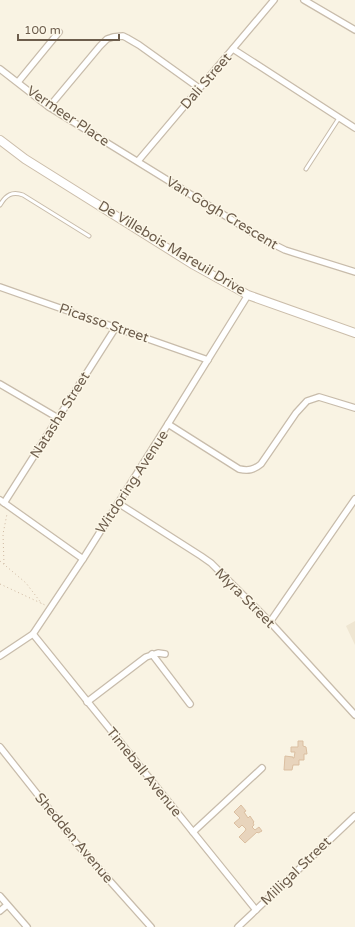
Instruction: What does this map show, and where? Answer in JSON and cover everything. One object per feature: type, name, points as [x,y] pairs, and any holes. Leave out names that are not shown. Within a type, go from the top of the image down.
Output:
[{"type":"main road","name":"De Villebois Mareuil Drive","points":[[0,140],[25,159],[194,264],[248,295],[355,333]]},
{"type":"street","name":"Dali Street","points":[[138,161],[274,0]]},
{"type":"street","points":[[304,0],[355,30]]},
{"type":"street","points":[[18,82],[59,32]]},
{"type":"street","points":[[49,107],[100,46],[107,39],[118,36],[127,38],[139,45],[199,88]]},
{"type":"street","points":[[233,49],[355,128]]},
{"type":"street","name":"Vermeer Place","points":[[0,69],[49,107],[138,161]]},
{"type":"street","name":"Van Gogh Crescent","points":[[138,161],[263,239],[285,250],[355,272]]},
{"type":"street","name":"Picasso Street","points":[[0,287],[208,360]]},
{"type":"street","name":"Witdoring Avenue","points":[[0,656],[33,634],[83,559],[248,295]]},
{"type":"street","name":"Natasha Street","points":[[2,502],[116,327]]},
{"type":"street","points":[[0,384],[58,418]]},
{"type":"street","points":[[168,424],[239,469],[246,470],[256,468],[261,464],[296,413],[307,401],[320,397],[355,408]]},
{"type":"street","points":[[270,622],[355,499]]},
{"type":"street","points":[[2,502],[83,559]]},
{"type":"street","name":"Myra Street","points":[[118,503],[210,563],[270,622],[355,715]]},
{"type":"street","name":"Timeball Avenue","points":[[33,634],[256,910]]},
{"type":"street","points":[[88,702],[146,657],[152,654],[165,654]]},
{"type":"street","points":[[152,654],[190,704]]},
{"type":"street","name":"Shedden Avenue","points":[[0,747],[76,843],[151,927]]},
{"type":"street","points":[[193,832],[262,768]]},
{"type":"street","name":"Milligal Street","points":[[238,927],[355,816]]},
{"type":"street","points":[[0,896],[27,927]]},
{"type":"street","points":[[0,911],[7,905]]},
{"type":"lane","points":[[306,169],[338,118]]},
{"type":"lane","points":[[0,205],[6,196],[19,193],[89,236]]},
{"type":"path","points":[[4,565],[3,534],[7,514],[11,508]]},
{"type":"path","points":[[0,561],[26,583],[42,604]]},
{"type":"path","points":[[0,584],[51,607]]},
{"type":"shaded area","points":[[355,621],[355,645],[346,626]]},
{"type":"building","points":[[298,741],[303,741],[303,746],[306,747],[307,754],[304,754],[304,760],[299,760],[299,765],[293,765],[292,770],[284,770],[285,756],[294,758],[295,752],[291,752],[291,747],[298,747]]},
{"type":"building","points":[[241,805],[246,811],[244,812],[248,818],[250,816],[254,822],[252,827],[255,830],[259,827],[262,831],[257,832],[245,843],[239,837],[246,829],[242,825],[239,828],[234,823],[240,818],[234,812]]}]
